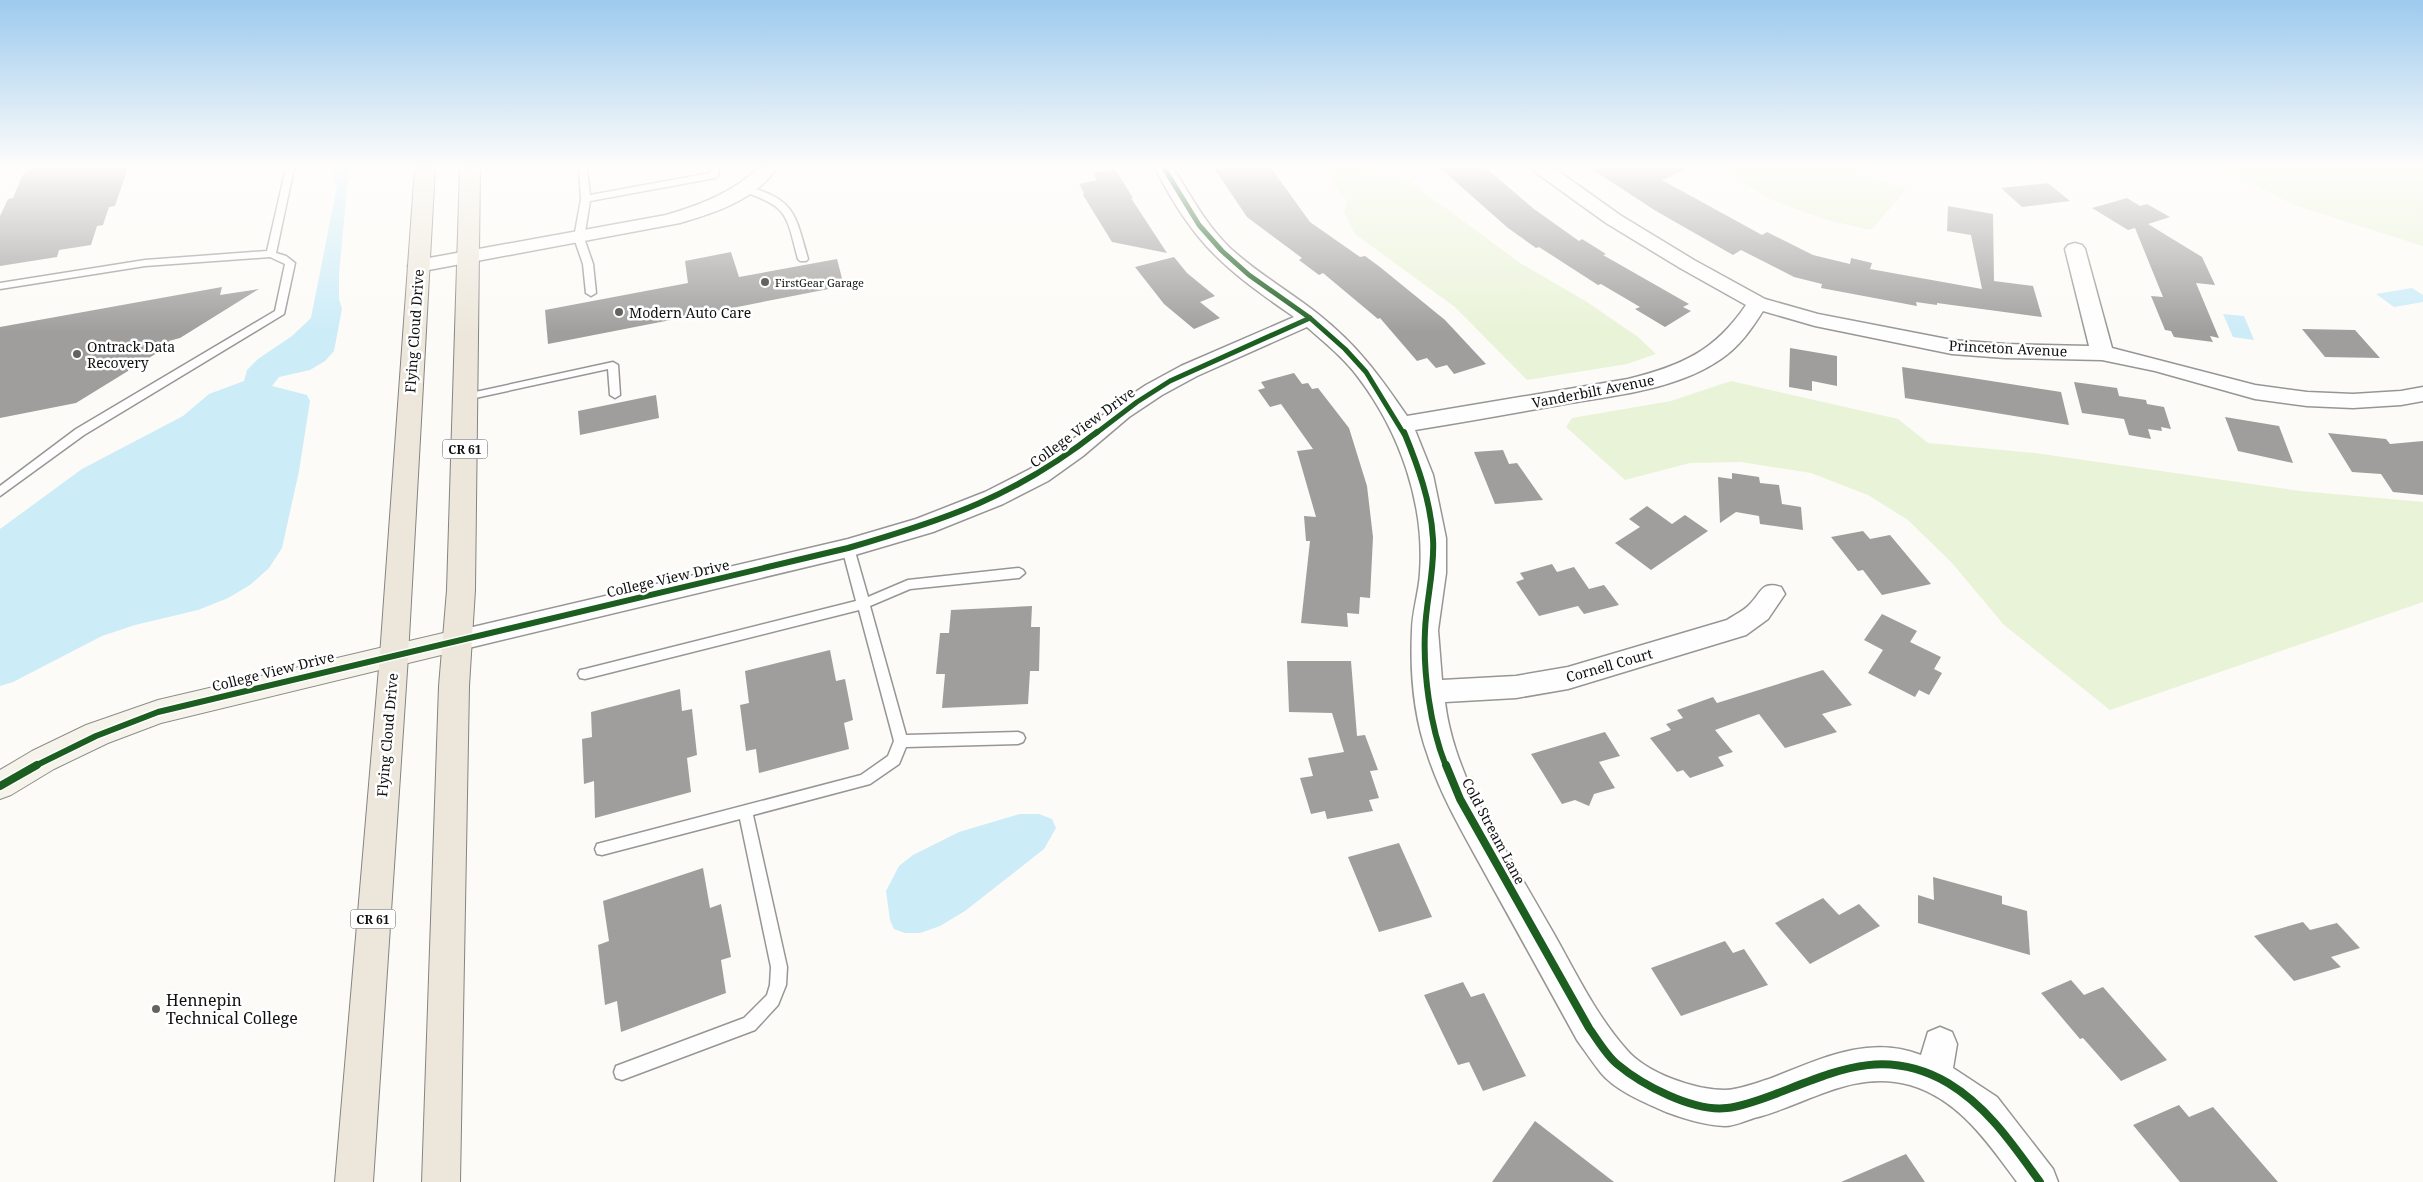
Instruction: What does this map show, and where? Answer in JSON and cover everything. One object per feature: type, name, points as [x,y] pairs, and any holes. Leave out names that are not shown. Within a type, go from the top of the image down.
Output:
[{"type":"main road","name":"Flying Cloud Drive","points":[[354,1182],[394,656],[421,223]]},
{"type":"main road","name":"CR 61","points":[[441,1182],[456,641],[460,590],[466,396],[469,223]]},
{"type":"street","points":[[418,266],[579,238],[649,223]]},
{"type":"street","name":"Cold Stream Lane","points":[[1198,223],[1222,251],[1249,275],[1310,318],[1345,349],[1366,372],[1401,425],[1421,475],[1433,538],[1433,573],[1426,630],[1429,692],[1433,722],[1442,756],[1460,799],[1589,1028],[1615,1063],[1651,1088],[1689,1104],[1726,1108],[1761,1100],[1836,1071],[1870,1063],[1910,1068],[1947,1083],[1984,1110],[2040,1182]]},
{"type":"street","name":"Princeton Avenue","points":[[1618,223],[1758,304],[1815,320],[1952,347],[2005,351],[2102,353],[2157,365],[2255,392],[2307,399],[2352,401],[2401,398],[2423,394]]},
{"type":"street","points":[[2075,249],[2102,353]]},
{"type":"street","name":"Vanderbilt Avenue","points":[[1401,425],[1628,386],[1663,378],[1691,366],[1716,352],[1735,335],[1758,304]]},
{"type":"street","name":"College View Drive","points":[[0,786],[43,760],[97,734],[158,712],[848,548],[924,526],[994,498],[1046,470],[1121,412],[1154,390],[1189,371],[1310,318]]},
{"type":"street","name":"Cornell Court","points":[[1429,692],[1516,687],[1568,678],[1736,628],[1759,612],[1772,594]]},
{"type":"street","points":[[1934,1078],[1940,1044]]},
{"type":"lane","points":[[271,254],[278,223]]},
{"type":"lane","points":[[582,223],[579,238],[588,264],[591,293]]},
{"type":"lane","points":[[793,223],[802,260]]},
{"type":"lane","points":[[0,286],[113,267],[271,254],[283,258],[290,263],[280,312],[80,432],[0,492]]},
{"type":"lane","points":[[466,396],[613,366],[615,395]]},
{"type":"lane","points":[[602,849],[865,780],[894,760],[901,742],[848,548]]},
{"type":"lane","points":[[585,674],[863,604],[908,585],[1019,573]]},
{"type":"lane","points":[[901,742],[1018,738]]},
{"type":"lane","points":[[622,1072],[749,1024],[766,1010],[774,997],[780,982],[779,967],[745,811]]},
{"type":"green space","points":[[1350,223],[1466,223],[1520,263],[1587,302],[1638,337],[1656,354],[1627,364],[1527,380],[1455,307],[1355,234]]},
{"type":"green space","points":[[1841,223],[1877,223],[1871,230]]},
{"type":"green space","points":[[2351,223],[2423,223],[2423,246]]},
{"type":"green space","points":[[1731,381],[1898,419],[1928,443],[2035,453],[2300,491],[2423,502],[2423,602],[2110,710],[2004,625],[1952,563],[1908,520],[1868,495],[1811,473],[1741,462],[1690,463],[1625,480],[1566,427],[1572,418],[1671,401]]},
{"type":"water","points":[[330,223],[344,223],[339,274],[339,299],[342,309],[334,351],[325,361],[310,370],[279,377],[272,386],[307,395],[310,401],[299,471],[282,548],[269,568],[250,585],[228,598],[198,610],[135,625],[102,636],[13,682],[0,686],[0,529],[82,469],[183,416],[209,394],[244,381],[247,370],[258,359],[292,336],[311,318]]},
{"type":"water","points":[[2412,288],[2423,295],[2423,302],[2394,307],[2376,294]]},
{"type":"water","points":[[2223,314],[2244,316],[2254,340],[2233,337]]},
{"type":"water","points":[[1020,814],[1039,814],[1052,819],[1056,828],[1044,849],[965,911],[940,926],[920,933],[905,933],[894,929],[890,920],[886,891],[899,866],[913,855],[959,832]]},
{"type":"building","points":[[0,223],[104,223],[97,226],[91,245],[59,250],[57,257],[0,266]]},
{"type":"building","points":[[1100,223],[1147,223],[1167,253],[1112,242]]},
{"type":"building","points":[[1255,223],[1312,223],[1360,257],[1365,256],[1380,267],[1445,320],[1486,364],[1454,374],[1447,365],[1436,368],[1427,358],[1417,361],[1380,318],[1378,319],[1323,273],[1319,275],[1299,260],[1302,258]]},
{"type":"building","points":[[1503,223],[1554,223],[1579,241],[1582,239],[1606,254],[1603,255],[1689,304],[1683,307],[1691,311],[1665,327],[1635,309],[1640,307],[1601,284],[1598,285],[1539,247],[1536,248]]},
{"type":"building","points":[[1677,223],[1740,223],[1762,235],[1767,232],[1813,255],[1850,264],[1851,258],[1872,263],[1870,269],[1982,289],[1971,235],[1947,231],[1947,223],[1993,223],[1994,281],[2033,286],[2042,317],[1937,303],[1937,305],[1916,302],[1917,306],[1821,288],[1822,284],[1794,277],[1741,250],[1733,255]]},
{"type":"building","points":[[2117,223],[2151,223],[2148,224],[2202,257],[2215,285],[2196,283],[2219,338],[2210,336],[2213,342],[2174,337],[2171,331],[2165,330],[2151,296],[2163,297],[2135,228],[2128,230]]},
{"type":"building","points":[[731,252],[739,277],[837,259],[844,286],[548,344],[545,310],[688,283],[685,261]]},
{"type":"building","points":[[1174,257],[1187,273],[1215,296],[1200,302],[1220,318],[1194,329],[1164,304],[1135,267]]},
{"type":"building","name":"Ontrack Data Recovery","points":[[222,287],[220,295],[259,289],[180,338],[169,341],[168,346],[141,363],[130,365],[128,371],[76,403],[0,418],[0,327]]},
{"type":"building","points":[[2302,329],[2355,330],[2380,358],[2325,357]]},
{"type":"building","points":[[1790,348],[1837,356],[1837,386],[1812,381],[1812,391],[1789,387]]},
{"type":"building","points":[[1902,367],[2061,392],[2069,425],[1905,398]]},
{"type":"building","points":[[1294,373],[1302,384],[1308,383],[1312,389],[1318,388],[1349,428],[1367,486],[1373,537],[1370,598],[1360,597],[1359,614],[1347,613],[1348,627],[1301,623],[1310,541],[1306,541],[1304,516],[1316,517],[1297,451],[1313,449],[1281,404],[1270,407],[1258,390],[1265,388],[1261,382]]},
{"type":"building","points":[[2074,382],[2117,388],[2119,396],[2146,400],[2147,404],[2164,407],[2171,429],[2161,427],[2162,431],[2148,429],[2151,439],[2129,435],[2124,419],[2082,413]]},
{"type":"building","points":[[656,395],[659,418],[580,435],[578,411]]},
{"type":"building","points":[[2225,417],[2279,426],[2293,463],[2238,451]]},
{"type":"building","points":[[2328,433],[2386,439],[2390,444],[2423,441],[2423,495],[2393,492],[2381,474],[2352,472]]},
{"type":"building","points":[[1503,450],[1509,464],[1517,463],[1543,500],[1495,504],[1474,452]]},
{"type":"building","points":[[1732,473],[1759,477],[1760,483],[1779,485],[1782,504],[1801,507],[1803,530],[1760,524],[1759,516],[1736,512],[1720,523],[1718,477],[1732,479]]},
{"type":"building","points":[[1647,506],[1672,524],[1685,515],[1708,531],[1651,570],[1615,543],[1640,527],[1629,519]]},
{"type":"building","points":[[1863,531],[1870,539],[1890,535],[1931,584],[1882,595],[1863,570],[1858,571],[1831,537]]},
{"type":"building","points":[[1552,564],[1557,572],[1574,567],[1589,589],[1604,585],[1619,605],[1584,614],[1578,606],[1539,616],[1516,582],[1524,579],[1520,573]]},
{"type":"building","points":[[1032,606],[1031,627],[1040,627],[1039,671],[1030,671],[1028,704],[942,708],[945,674],[936,674],[940,633],[949,633],[951,610]]},
{"type":"building","points":[[1882,614],[1917,631],[1910,642],[1941,657],[1934,669],[1942,673],[1929,695],[1919,690],[1915,697],[1868,673],[1883,650],[1864,640]]},
{"type":"building","points":[[830,650],[836,681],[845,679],[853,720],[844,723],[849,749],[759,773],[756,749],[746,751],[740,705],[749,703],[745,671]]},
{"type":"building","points":[[1287,661],[1351,661],[1357,736],[1365,735],[1378,770],[1370,771],[1379,798],[1369,800],[1373,811],[1327,819],[1325,811],[1311,814],[1300,778],[1313,776],[1308,758],[1344,752],[1332,713],[1289,712]]},
{"type":"building","points":[[1823,670],[1852,705],[1822,714],[1837,732],[1785,748],[1759,714],[1715,730],[1733,752],[1718,757],[1724,766],[1690,778],[1683,770],[1677,772],[1650,738],[1671,730],[1666,724],[1683,718],[1677,710],[1713,697],[1717,703]]},
{"type":"building","points":[[680,689],[682,711],[692,709],[697,755],[687,758],[691,792],[595,818],[594,781],[584,784],[582,739],[592,737],[591,712]]},
{"type":"building","points":[[1605,732],[1620,756],[1599,762],[1615,788],[1594,794],[1589,806],[1575,800],[1562,804],[1531,754]]},
{"type":"building","points":[[1399,843],[1432,917],[1379,932],[1348,857]]},
{"type":"building","points":[[703,868],[710,908],[721,904],[731,957],[721,960],[726,993],[621,1032],[617,1001],[605,1005],[598,945],[609,941],[603,901]]},
{"type":"building","points":[[1933,877],[2002,896],[2002,904],[2027,911],[2030,955],[1918,923],[1918,895],[1934,900]]},
{"type":"building","points":[[1823,898],[1839,915],[1859,904],[1880,926],[1810,964],[1775,923]]},
{"type":"building","points":[[2303,922],[2310,930],[2337,923],[2360,948],[2331,957],[2341,967],[2294,981],[2254,936]]},
{"type":"building","points":[[1725,941],[1733,953],[1744,949],[1768,985],[1681,1016],[1651,968]]},
{"type":"building","points":[[2071,980],[2084,995],[2103,987],[2167,1060],[2121,1081],[2083,1038],[2080,1039],[2041,993]]},
{"type":"building","points":[[1463,982],[1471,997],[1484,993],[1526,1076],[1483,1091],[1469,1062],[1458,1065],[1424,995]]},
{"type":"building","points":[[2179,1105],[2189,1117],[2213,1107],[2278,1182],[2180,1182],[2133,1125]]},
{"type":"building","points":[[1535,1121],[1614,1182],[1492,1182]]},
{"type":"building","points":[[1906,1154],[1925,1182],[1841,1182]]},
{"type":"cycle path","points":[[1198,223],[1222,251],[1249,275],[1310,318],[1345,349],[1366,372],[1401,425],[1421,475],[1433,538],[1433,573],[1425,630],[1426,666],[1433,722],[1442,756],[1460,799],[1589,1028],[1615,1063],[1651,1088],[1689,1103],[1726,1108],[1761,1099],[1836,1071],[1870,1063],[1910,1068],[1947,1083],[1984,1110],[2040,1182]]},
{"type":"cycle path","points":[[0,786],[77,745],[158,712],[848,548],[946,517],[1017,487],[1054,465],[1123,412],[1170,381],[1310,318]]},
{"type":"place","name":"FirstGear Garage","points":[[765,282]]},
{"type":"place","name":"Modern Auto Care","points":[[619,312]]},
{"type":"place","name":"Ontrack Data Recovery","points":[[77,354]]},
{"type":"place","name":"Hennepin Technical College","points":[[156,1009]]}]
